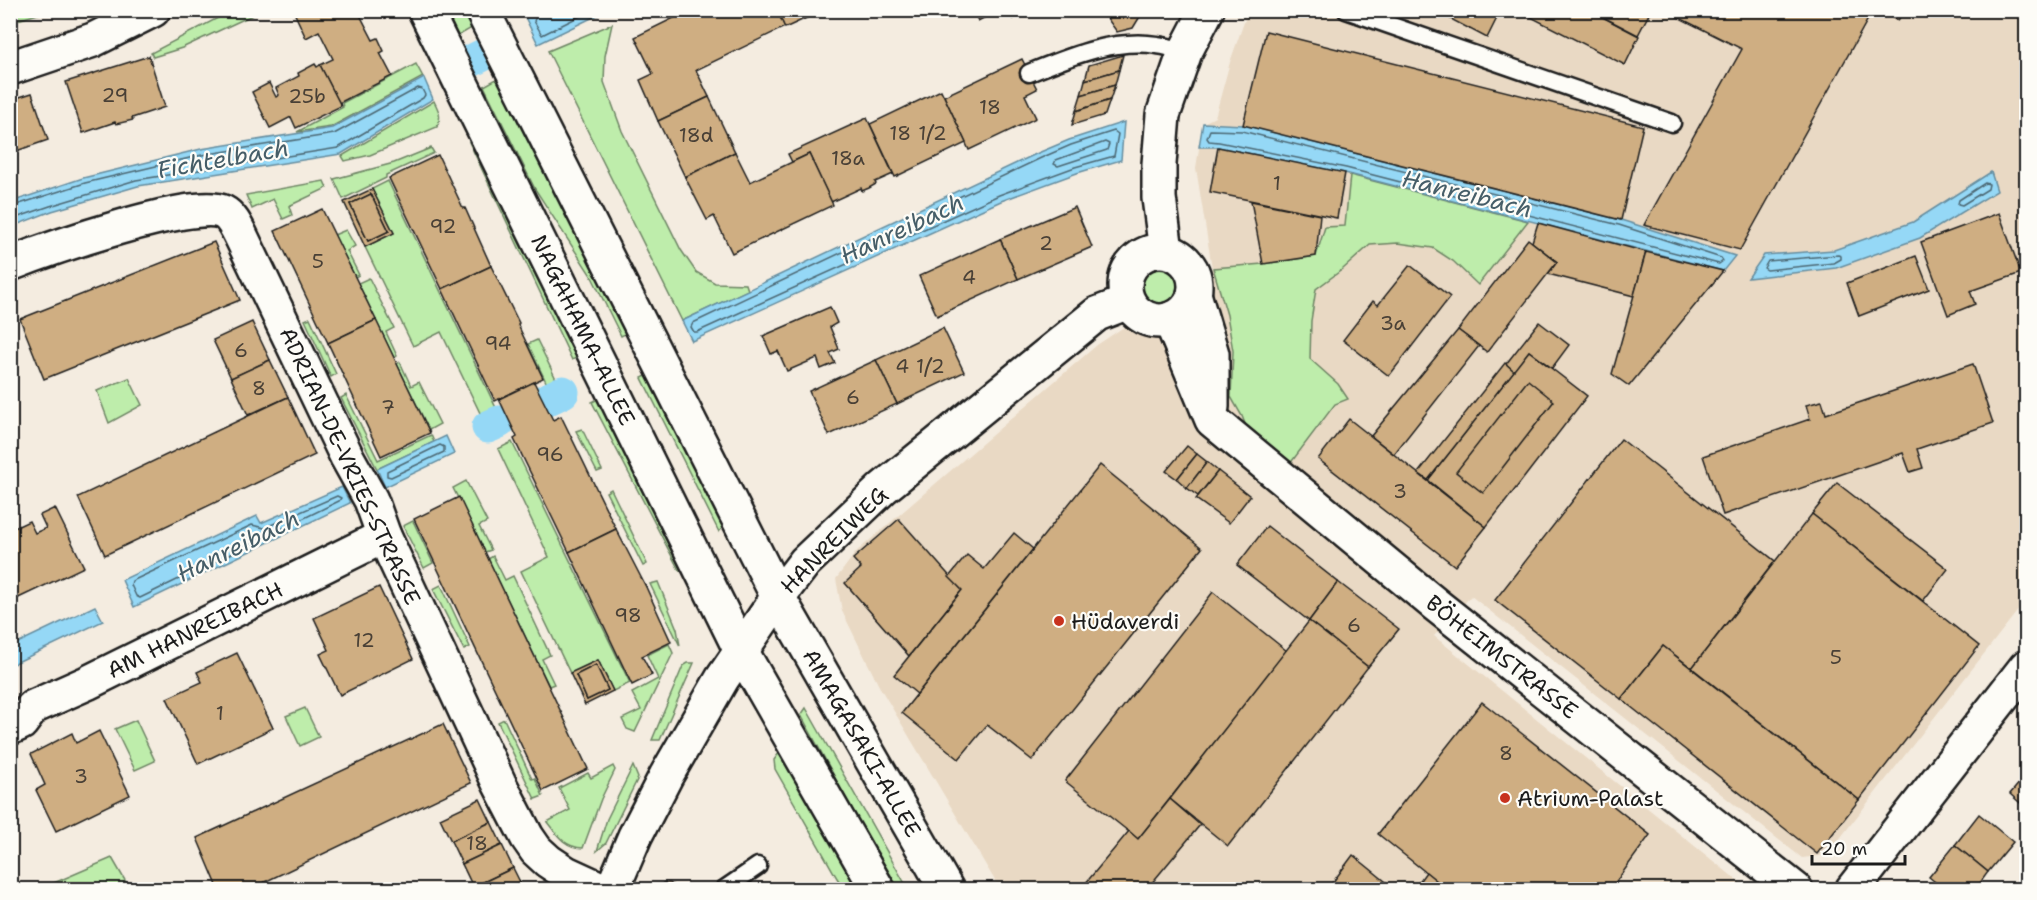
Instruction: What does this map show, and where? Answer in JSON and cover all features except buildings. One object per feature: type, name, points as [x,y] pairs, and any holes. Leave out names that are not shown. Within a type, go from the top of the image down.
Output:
[{"type":"street","points":[[10,68],[93,40],[153,10]]},
{"type":"street","name":"NAGAHAMA-ALLEE","points":[[425,10],[740,649]]},
{"type":"street","points":[[1166,251],[1159,198],[1163,115],[1185,52],[1207,10]]},
{"type":"street","points":[[485,15],[777,597]]},
{"type":"street","name":"ADRIAN-DE-VRIES-STRASSE","points":[[10,264],[106,232],[160,217],[208,210],[224,213],[233,222],[347,457],[364,486],[384,536],[499,783],[527,837],[548,861],[566,873],[603,890]]},
{"type":"street","points":[[1194,294],[1189,305],[1181,314],[1158,321],[1146,318],[1128,302],[1125,280],[1135,260],[1155,251],[1166,251],[1176,255],[1192,271],[1194,294],[1212,354],[1212,420]]},
{"type":"street","name":"HANREIWEG","points":[[612,890],[635,836],[666,776],[740,649],[805,562],[883,488],[1097,314],[1128,302]]},
{"type":"street","name":"BÖHEIMSTRASSE","points":[[1170,319],[1212,420],[1436,605],[1796,890]]},
{"type":"street","name":"AM HANREIBACH","points":[[10,728],[21,723],[33,707],[87,683],[384,536]]},
{"type":"street","name":"AMAGASAKI-ALLEE","points":[[777,597],[947,890]]},
{"type":"street","points":[[740,649],[878,890]]},
{"type":"street","points":[[1852,890],[2026,667]]},
{"type":"lane","points":[[1346,10],[1672,123]]},
{"type":"lane","points":[[1029,73],[1083,52],[1116,45],[1156,44],[1185,52]]},
{"type":"lane","points":[[723,890],[758,866]]},
{"type":"shaded area","points":[[1248,11],[2026,11],[2026,600],[1827,855],[1802,858],[1471,596],[1434,636],[1748,889],[1000,889],[879,686],[842,611],[836,579],[856,552],[1097,345],[1212,268],[1196,168],[1203,123],[1215,117],[1230,62]]},
{"type":"green space","points":[[11,10],[48,10],[48,11],[11,22]]},
{"type":"green space","points":[[231,11],[261,11],[182,48],[153,57],[151,53]]},
{"type":"green space","points":[[446,11],[468,11],[475,26],[458,36]]},
{"type":"green space","points":[[612,24],[605,56],[604,82],[622,131],[681,250],[696,272],[715,283],[746,284],[748,290],[682,321],[548,51]]},
{"type":"green space","points":[[416,64],[423,77],[331,127],[297,132],[343,107],[342,103]]},
{"type":"green space","points":[[500,77],[629,332],[621,336],[592,277],[535,189],[484,86]]},
{"type":"green space","points":[[434,101],[439,114],[437,127],[370,155],[345,161],[342,156]]},
{"type":"green space","points":[[473,130],[580,356],[572,360],[469,142]]},
{"type":"green space","points":[[431,148],[434,153],[386,175],[386,178],[343,199],[334,179],[394,163]]},
{"type":"green space","points":[[1350,175],[1528,221],[1478,285],[1453,261],[1433,248],[1398,243],[1370,245],[1316,289],[1311,321],[1310,359],[1338,384],[1348,399],[1335,404],[1280,477],[1251,439],[1231,397],[1233,351],[1227,315],[1213,268],[1263,264],[1316,256],[1325,227],[1345,226]]},
{"type":"green space","points":[[324,181],[327,188],[289,206],[292,215],[283,219],[273,199],[252,209],[246,195]]},
{"type":"green space","points":[[388,181],[497,410],[482,417],[441,332],[413,346],[365,247],[394,233],[372,189]]},
{"type":"green space","points":[[346,230],[355,246],[347,251],[359,275],[355,277],[334,235]]},
{"type":"green space","points":[[1160,267],[1173,273],[1179,286],[1173,299],[1160,305],[1147,299],[1141,286],[1147,273]]},
{"type":"green space","points":[[369,278],[394,328],[386,332],[397,356],[394,358],[358,283]]},
{"type":"green space","points":[[310,318],[336,374],[331,377],[305,320]]},
{"type":"green space","points":[[537,340],[557,381],[548,386],[528,344]]},
{"type":"green space","points":[[400,362],[411,386],[419,382],[440,424],[429,430],[397,364]]},
{"type":"green space","points":[[650,374],[725,525],[719,532],[642,378]]},
{"type":"green space","points":[[129,378],[142,405],[109,423],[97,391]]},
{"type":"green space","points":[[346,395],[378,460],[431,435],[434,442],[377,469],[341,398]]},
{"type":"green space","points":[[602,397],[688,571],[679,570],[592,402]]},
{"type":"green space","points":[[582,429],[602,470],[597,472],[576,431]]},
{"type":"green space","points":[[512,442],[630,683],[613,691],[598,660],[570,673],[521,571],[549,557],[498,449]]},
{"type":"green space","points":[[466,481],[487,522],[479,526],[491,550],[485,552],[453,488]]},
{"type":"green space","points":[[611,489],[647,564],[643,566],[606,492]]},
{"type":"green space","points":[[413,521],[433,563],[424,568],[403,526]]},
{"type":"green space","points":[[493,556],[505,580],[513,576],[550,655],[542,659],[554,684],[549,686],[488,559]]},
{"type":"green space","points":[[658,582],[677,629],[680,646],[650,584]]},
{"type":"green space","points":[[441,585],[470,647],[464,650],[433,589]]},
{"type":"green space","points":[[669,644],[673,653],[635,732],[627,729],[622,719],[641,710],[632,693],[658,679],[647,655]]},
{"type":"green space","points":[[694,663],[660,740],[652,740],[683,666]]},
{"type":"green space","points":[[305,708],[319,737],[300,746],[286,716]]},
{"type":"green space","points":[[806,708],[908,889],[899,889],[858,820],[801,715]]},
{"type":"green space","points":[[504,719],[532,779],[535,778],[543,796],[535,799],[498,722]]},
{"type":"green space","points":[[136,720],[155,761],[135,770],[115,729]]},
{"type":"green space","points":[[779,753],[862,889],[844,889],[837,878],[775,769],[774,760]]},
{"type":"green space","points":[[613,766],[615,770],[601,799],[583,848],[571,846],[558,836],[547,822],[570,810],[559,788],[588,773],[591,778]]},
{"type":"green space","points":[[633,766],[638,778],[606,843],[597,851],[607,819]]},
{"type":"green space","points":[[112,858],[130,889],[40,889]]},
{"type":"water","points":[[539,10],[606,11],[538,44],[525,17]]},
{"type":"water","points":[[424,78],[433,99],[341,154],[138,186],[52,211],[11,227],[11,202],[83,178],[201,149],[332,128]]},
{"type":"water","points":[[1124,122],[1121,160],[1077,173],[1001,201],[692,341],[682,321],[1038,153]]},
{"type":"water","points":[[1203,123],[1243,125],[1621,220],[1735,256],[1723,271],[1345,173],[1218,147],[1199,147]]},
{"type":"water","points":[[1991,172],[1997,191],[1920,238],[1836,268],[1748,278],[1764,255],[1834,250],[1913,222]]},
{"type":"water","points":[[446,436],[454,454],[385,487],[377,469]]},
{"type":"water","points":[[342,487],[350,503],[134,607],[122,580],[257,516],[261,523]]},
{"type":"water","points":[[95,606],[103,621],[11,665],[11,646]]},
{"type":"waterway","name":"Fichtelbach","points":[[473,60],[487,53]]},
{"type":"waterway","name":"Hanreibach","points":[[544,401],[563,392]]},
{"type":"waterway","name":"Hanreibach","points":[[488,427],[499,422]]},
{"type":"place","name":"Hüdaverdi","points":[[1059,621]]},
{"type":"place","name":"Atrium-Palast","points":[[1505,798]]}]
